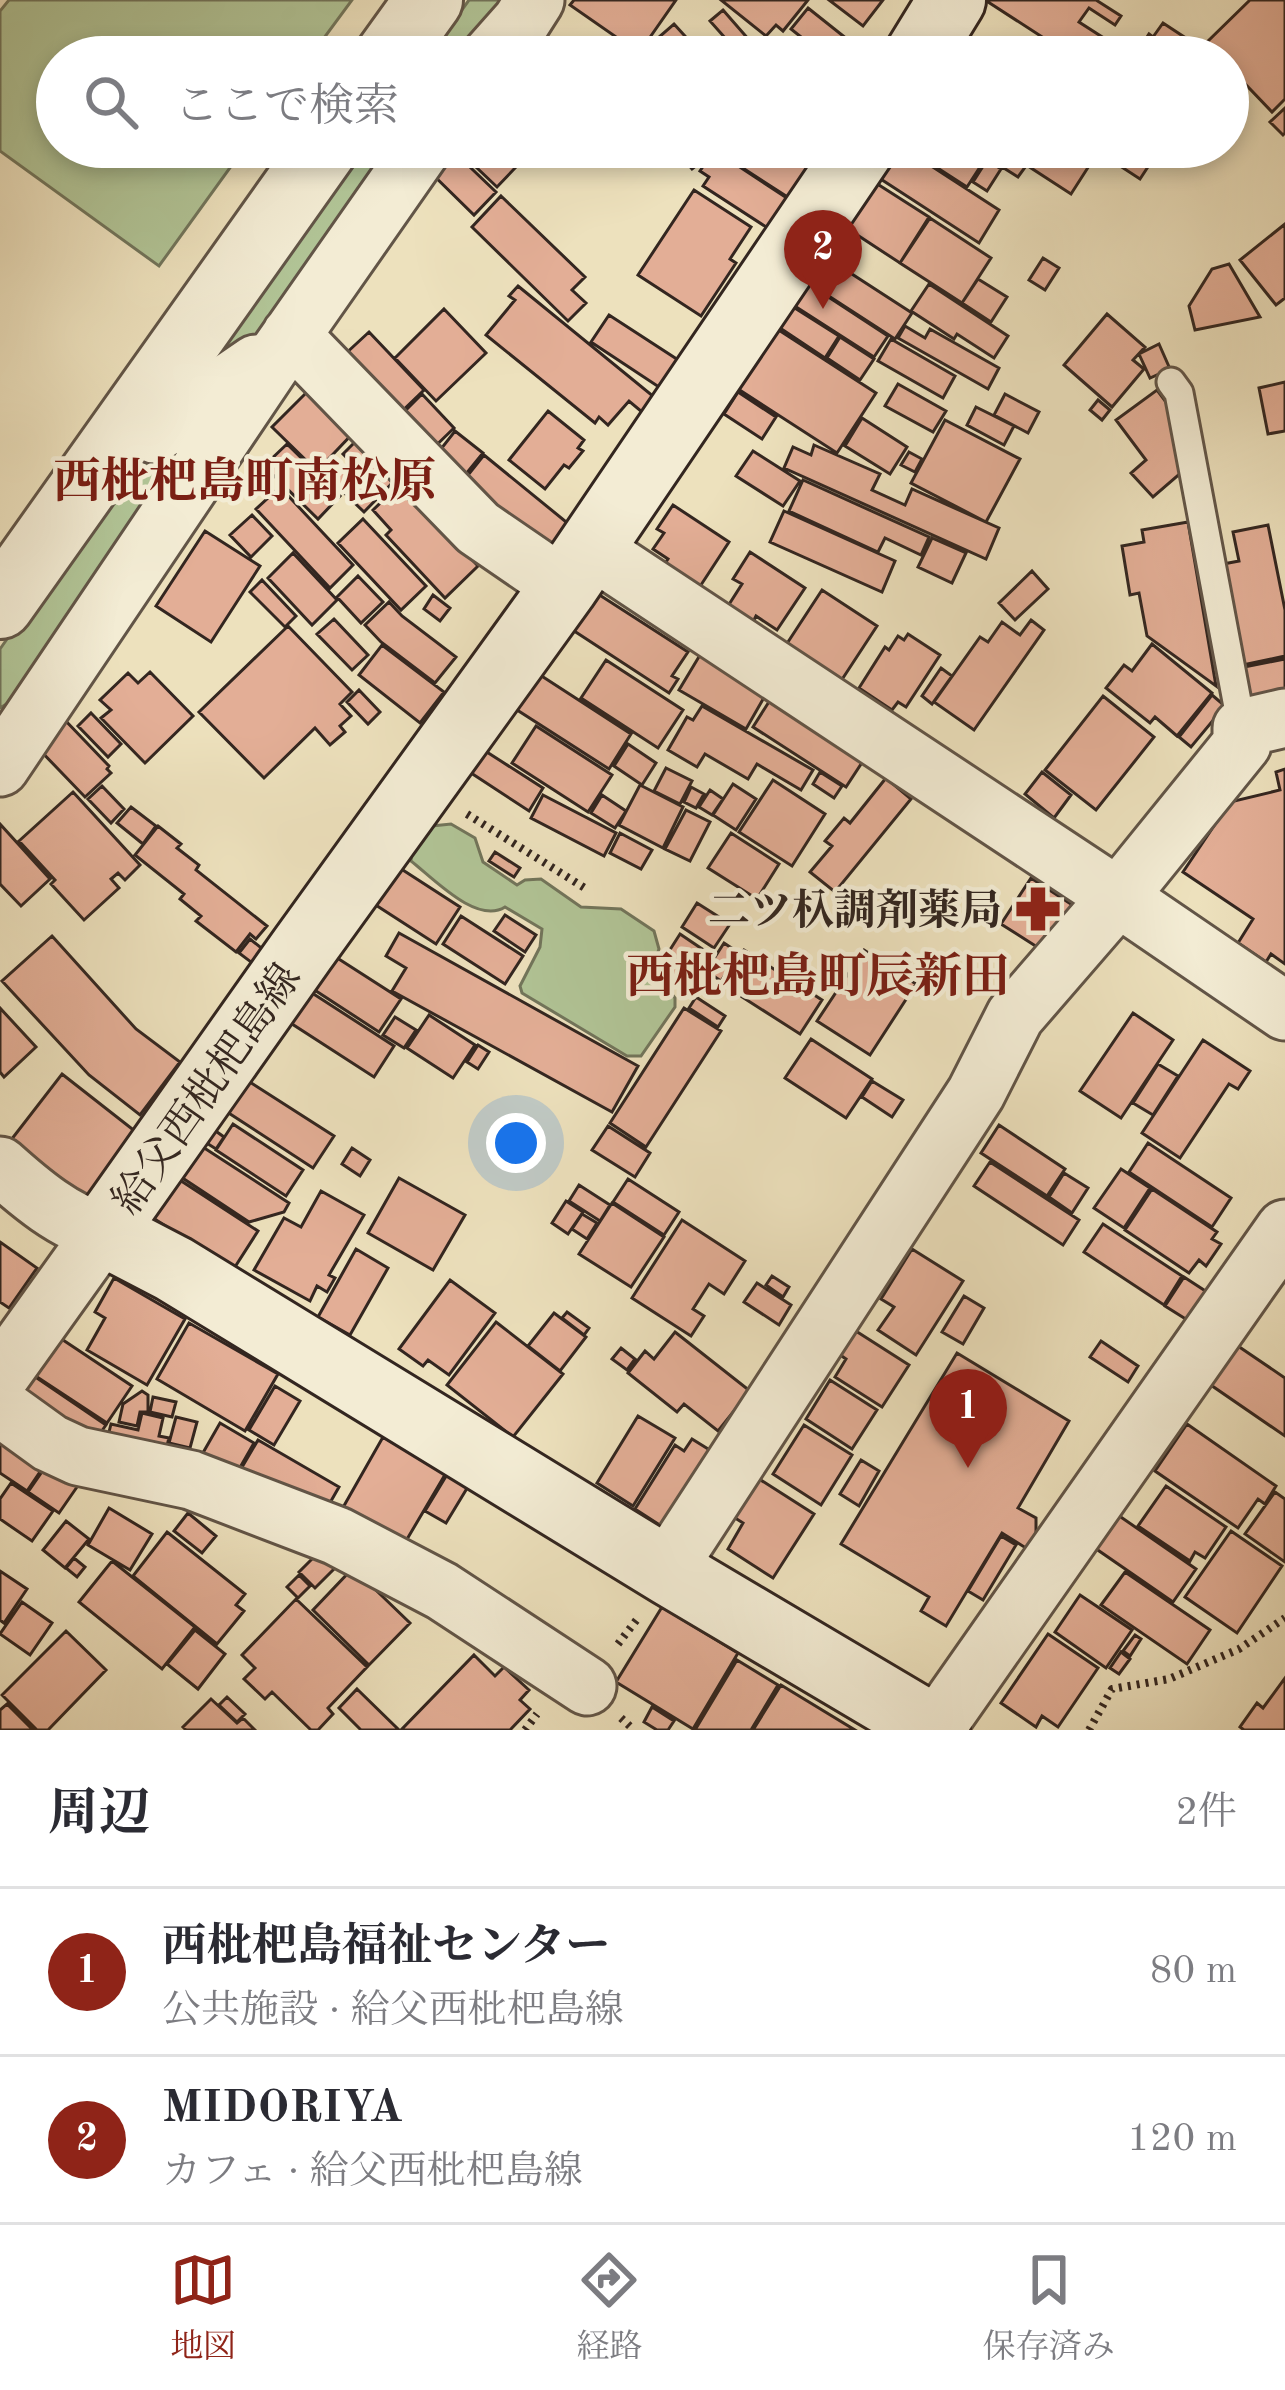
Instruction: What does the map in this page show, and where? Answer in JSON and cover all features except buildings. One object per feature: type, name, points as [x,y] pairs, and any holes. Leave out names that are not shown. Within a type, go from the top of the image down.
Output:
[{"type":"main road","points":[[403,36],[429,0]]},
{"type":"main road","points":[[930,36],[952,0]]},
{"type":"main road","points":[[0,605],[310,168]]},
{"type":"main road","name":"給父西枇杷島線","points":[[848,168],[577,568],[104,1232],[174,1269],[935,1730]]},
{"type":"street","points":[[509,36],[535,0]]},
{"type":"street","points":[[0,767],[21,715],[408,168]]},
{"type":"street","points":[[129,422],[154,434],[281,349]]},
{"type":"street","points":[[281,349],[478,528],[577,568],[1118,897],[1285,1011]]},
{"type":"street","points":[[666,1570],[976,1093],[1015,1016],[1264,723]]},
{"type":"street","points":[[0,1166],[81,1227],[104,1232],[0,1376]]},
{"type":"street","points":[[935,1730],[1285,1229]]},
{"type":"street","points":[[0,1408],[50,1443],[78,1456],[191,1480],[337,1536],[442,1591],[587,1686]]},
{"type":"lane","points":[[1171,382],[1179,393],[1264,723]]},
{"type":"path","points":[[421,785],[588,890]]},
{"type":"path","points":[[1089,1730],[1112,1689],[1168,1679],[1239,1648],[1285,1618]]},
{"type":"green space","points":[[9,0],[352,0],[325,36],[36,36],[36,168],[230,168],[159,266],[0,151],[0,11]]},
{"type":"green space","points":[[469,0],[523,0],[497,36],[443,36]]},
{"type":"green space","points":[[349,168],[403,168],[278,342],[174,412]]},
{"type":"green space","points":[[249,380],[21,695],[0,708],[0,649],[118,482],[148,454]]},
{"type":"green space","points":[[451,824],[475,838],[483,862],[517,885],[541,879],[581,907],[621,909],[654,931],[659,949],[652,968],[675,998],[675,1007],[641,1056],[627,1056],[522,993],[520,986],[540,947],[542,929],[505,907],[494,911],[469,905],[411,861],[412,845],[432,826]]},
{"type":"place","name":"MIDORIYA","points":[[823,309]]},
{"type":"place","name":"二ツ杁調剤薬局","points":[[1038,909]]},
{"type":"place","name":"西枇杷島福祉センター","points":[[968,1468]]},
{"type":"district","name":"西枇杷島町南松原","points":[[245,480]]},
{"type":"district","name":"西枇杷島町辰新田","points":[[818,975]]}]
